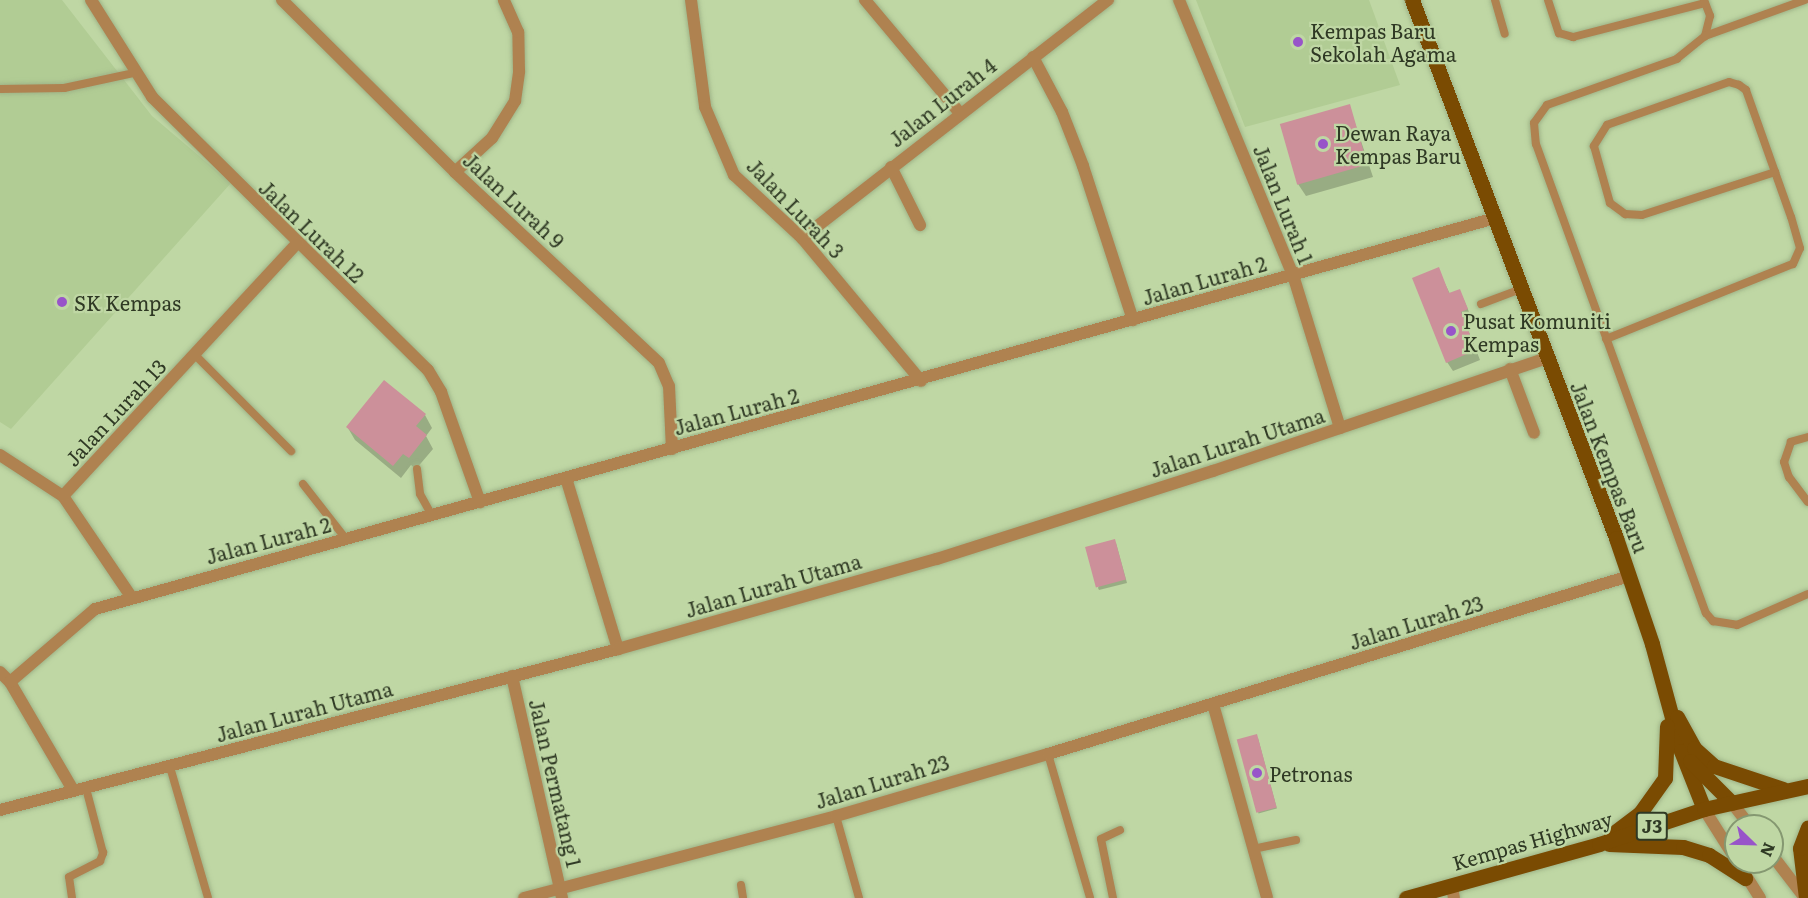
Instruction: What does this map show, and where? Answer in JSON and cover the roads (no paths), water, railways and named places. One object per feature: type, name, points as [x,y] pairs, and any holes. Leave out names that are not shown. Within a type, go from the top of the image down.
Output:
[{"type":"main road","name":"Jalan Kempas Baru","points":[[1412,0],[1629,576],[1681,751],[1704,809]]},
{"type":"main road","points":[[1666,699],[1694,748],[1714,766],[1754,783],[1788,790]]},
{"type":"main road","points":[[1599,843],[1640,813],[1665,778],[1668,756],[1666,699]]},
{"type":"main road","name":"Jalan Kempas Baru","points":[[1681,751],[1732,803]]},
{"type":"main road","name":"Kempas Highway","points":[[1406,898],[1453,892],[1704,809],[1808,786]]},
{"type":"main road","points":[[1806,898],[1800,848],[1808,827]]},
{"type":"main road","points":[[1599,843],[1683,847],[1708,855],[1745,878]]},
{"type":"street","name":"Jalan Lurah 12","points":[[91,0],[152,97],[435,380],[480,502]]},
{"type":"street","name":"Jalan Lurah 9","points":[[282,0],[455,172],[659,363],[669,386],[672,450]]},
{"type":"street","points":[[455,172],[492,138],[515,100],[519,71],[518,32],[504,0]]},
{"type":"street","name":"Jalan Lurah 3","points":[[691,0],[705,107],[720,147],[734,175],[802,238],[921,381]]},
{"type":"street","points":[[865,0],[959,112]]},
{"type":"street","name":"Jalan Lurah 4","points":[[802,238],[959,112],[1108,0]]},
{"type":"street","name":"Jalan Lurah 1","points":[[1179,0],[1293,275],[1341,428]]},
{"type":"street","points":[[1034,57],[1062,112],[1083,166],[1133,320]]},
{"type":"street","points":[[891,167],[920,225]]},
{"type":"street","name":"Jalan Lurah 2","points":[[10,682],[85,615],[132,598],[921,381],[1495,218]]},
{"type":"street","name":"Jalan Lurah 13","points":[[63,496],[297,243]]},
{"type":"street","name":"Jalan Lurah Utama","points":[[0,810],[618,649],[937,559],[1341,428],[1546,358]]},
{"type":"street","points":[[1510,369],[1534,433]]},
{"type":"street","points":[[0,455],[63,496],[132,598]]},
{"type":"street","points":[[566,478],[618,649]]},
{"type":"street","name":"Jalan Lurah 23","points":[[524,898],[560,892],[836,816],[952,780],[1048,754],[1629,576]]},
{"type":"street","points":[[0,672],[10,682],[73,790]]},
{"type":"street","name":"Jalan Permatang 1","points":[[512,676],[560,892]]},
{"type":"street","points":[[1213,704],[1267,898]]},
{"type":"street","points":[[1732,803],[1741,814]]},
{"type":"street","points":[[1704,809],[1745,878],[1760,898]]},
{"type":"street","points":[[1784,870],[1806,898]]},
{"type":"lane","points":[[1495,0],[1505,34]]},
{"type":"lane","points":[[1548,0],[1559,33],[1573,37],[1704,1],[1710,16],[1705,36]]},
{"type":"lane","points":[[1805,0],[1705,36],[1677,59],[1547,105],[1534,123],[1536,144],[1706,613],[1713,621],[1737,625],[1808,594]]},
{"type":"lane","points":[[0,89],[64,88],[135,73]]},
{"type":"lane","points":[[1606,339],[1793,264],[1800,248],[1775,172],[1746,90],[1729,82],[1607,125],[1594,146],[1610,203],[1625,214],[1642,215],[1775,172]]},
{"type":"lane","points":[[1481,304],[1521,289]]},
{"type":"lane","name":"Jalan Lurah 13","points":[[195,355],[291,451]]},
{"type":"lane","points":[[1808,437],[1791,442],[1784,462],[1789,477],[1808,502]]},
{"type":"lane","points":[[417,469],[420,494],[432,516]]},
{"type":"lane","points":[[303,484],[346,539]]},
{"type":"lane","points":[[1048,754],[1090,898]]},
{"type":"lane","points":[[170,767],[208,898]]},
{"type":"lane","points":[[72,898],[69,877],[100,861],[103,853],[86,788]]},
{"type":"lane","points":[[836,816],[859,898]]},
{"type":"lane","points":[[1113,898],[1101,838],[1120,830]]},
{"type":"lane","points":[[1253,849],[1296,840]]},
{"type":"lane","points":[[741,885],[743,898]]},
{"type":"place","name":"Kempas Baru Sekolah Agama","points":[[1298,42]]},
{"type":"place","name":"Dewan Raya Kempas Baru","points":[[1323,144]]},
{"type":"place","name":"SK Kempas","points":[[62,302]]},
{"type":"place","name":"Pusat Komuniti Kempas","points":[[1451,331]]},
{"type":"place","name":"Petronas","points":[[1257,773]]}]
